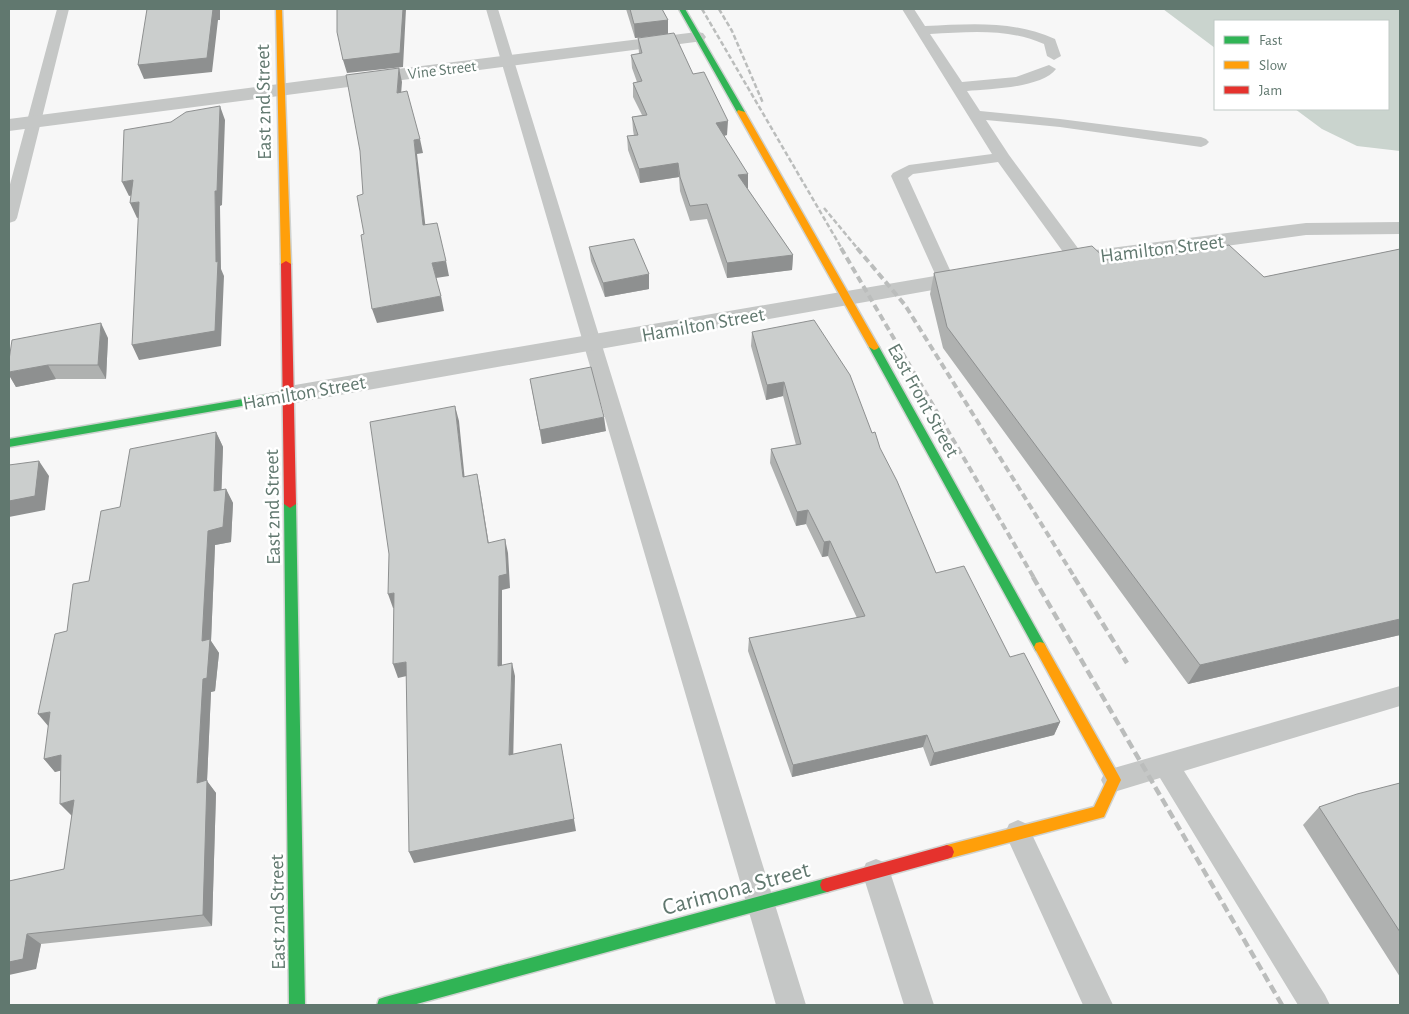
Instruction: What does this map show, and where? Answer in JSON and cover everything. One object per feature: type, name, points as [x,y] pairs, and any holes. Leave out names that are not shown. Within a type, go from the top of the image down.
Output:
[{"type":"street","name":"East 2nd Street","points":[[279,9],[289,395],[297,1005]]},
{"type":"street","name":"East Front Street","points":[[682,9],[847,299],[1114,780]]},
{"type":"street","name":"Vine Street","points":[[9,125],[697,37]]},
{"type":"street","name":"Hamilton Street","points":[[1040,265],[1306,229],[1400,228]]},
{"type":"street","name":"Hamilton Street","points":[[9,444],[993,273]]},
{"type":"street","name":"Carimona Street","points":[[385,1005],[1018,832],[1099,812],[1114,780]]},
{"type":"lane","points":[[9,218],[63,9]]},
{"type":"lane","points":[[492,9],[791,1005]]},
{"type":"lane","points":[[908,9],[1002,158],[1077,259]]},
{"type":"lane","points":[[921,30],[991,28],[1022,31],[1038,35],[1050,42],[1052,62],[1035,77],[1001,85],[957,87]]},
{"type":"lane","points":[[976,116],[1060,122],[1202,142]]},
{"type":"lane","points":[[946,281],[899,176],[909,170],[1002,158]]},
{"type":"lane","points":[[1114,780],[1400,696]]},
{"type":"lane","points":[[1165,764],[1314,1005]]},
{"type":"lane","points":[[1018,832],[1098,1005]]},
{"type":"lane","points":[[876,872],[919,1005]]},
{"type":"shaded area","points":[[1163,9],[1400,9],[1400,151],[1357,146],[1322,129],[1296,110],[1389,110],[1389,20],[1214,20],[1214,47]]},
{"type":"building","points":[[147,9],[213,9],[207,58],[138,65]]},
{"type":"building","points":[[337,9],[403,9],[400,53],[343,60],[337,32]]},
{"type":"building","points":[[630,9],[662,9],[668,20],[634,24]]},
{"type":"building","points":[[674,33],[693,74],[704,72],[728,121],[716,123],[748,174],[738,175],[793,255],[727,263],[707,204],[690,206],[680,177],[678,163],[639,169],[627,136],[638,135],[632,117],[647,115],[633,83],[642,81],[631,55],[642,53],[638,38]]},
{"type":"building","points":[[399,68],[397,93],[407,91],[420,139],[414,140],[423,225],[437,223],[446,261],[432,263],[441,296],[372,309],[361,235],[364,234],[357,196],[363,194],[360,151],[346,75]]},
{"type":"building","points":[[220,106],[217,191],[215,191],[216,262],[218,261],[215,331],[132,345],[139,202],[130,203],[133,180],[122,182],[124,130],[171,122],[186,112]]},
{"type":"building","points":[[634,239],[649,274],[603,283],[589,247]]},
{"type":"building","points":[[1229,245],[1264,277],[1400,249],[1400,619],[1200,665],[947,327],[934,273],[1092,246],[1107,260],[1159,251],[1163,257]]},
{"type":"building","points":[[814,320],[850,375],[872,433],[875,432],[880,448],[897,481],[936,573],[964,566],[1010,657],[1024,653],[1060,722],[934,753],[927,735],[793,765],[749,638],[865,616],[830,541],[824,542],[808,510],[797,512],[771,449],[801,444],[784,382],[767,385],[752,332]]},
{"type":"building","points":[[101,323],[98,365],[48,365],[9,372],[12,340]]},
{"type":"building","points":[[591,367],[604,417],[540,430],[530,379]]},
{"type":"building","points":[[455,406],[463,477],[477,474],[488,543],[505,539],[507,574],[499,576],[498,666],[512,663],[509,755],[561,744],[574,819],[409,852],[406,662],[393,664],[394,593],[388,594],[389,554],[370,422]]},
{"type":"building","points":[[216,432],[214,491],[226,489],[223,527],[208,531],[202,641],[210,639],[207,678],[203,679],[197,783],[207,780],[203,915],[27,934],[23,959],[9,962],[9,881],[64,869],[74,800],[60,804],[61,755],[44,759],[50,712],[38,714],[55,634],[67,631],[73,584],[89,581],[101,511],[120,507],[130,449]]},
{"type":"building","points":[[39,461],[35,496],[9,501],[9,465]]},
{"type":"building","points":[[1400,783],[1400,932],[1319,807],[1357,794]]},
{"type":"railway","points":[[702,9],[842,249]]},
{"type":"railway","points":[[719,9],[732,31],[763,103]]},
{"type":"railway","points":[[824,208],[858,249]]},
{"type":"railway","points":[[841,248],[1034,578]]},
{"type":"railway","points":[[857,248],[905,305],[1075,578]]},
{"type":"railway","points":[[1033,577],[1282,1005]]},
{"type":"railway","points":[[1074,577],[1127,663]]},
{"type":"traffic: fast","points":[[682,9],[741,112]]},
{"type":"traffic: fast","points":[[874,347],[1040,647]]},
{"type":"traffic: fast","points":[[9,443],[289,395]]},
{"type":"traffic: fast","points":[[290,504],[297,1005]]},
{"type":"traffic: fast","points":[[385,1005],[827,885]]},
{"type":"traffic: slow","points":[[279,9],[286,264]]},
{"type":"traffic: slow","points":[[741,112],[874,347]]},
{"type":"traffic: slow","points":[[947,852],[1099,812],[1114,780],[1040,647]]},
{"type":"traffic: jam","points":[[286,264],[290,504]]},
{"type":"traffic: jam","points":[[827,885],[947,852]]}]
